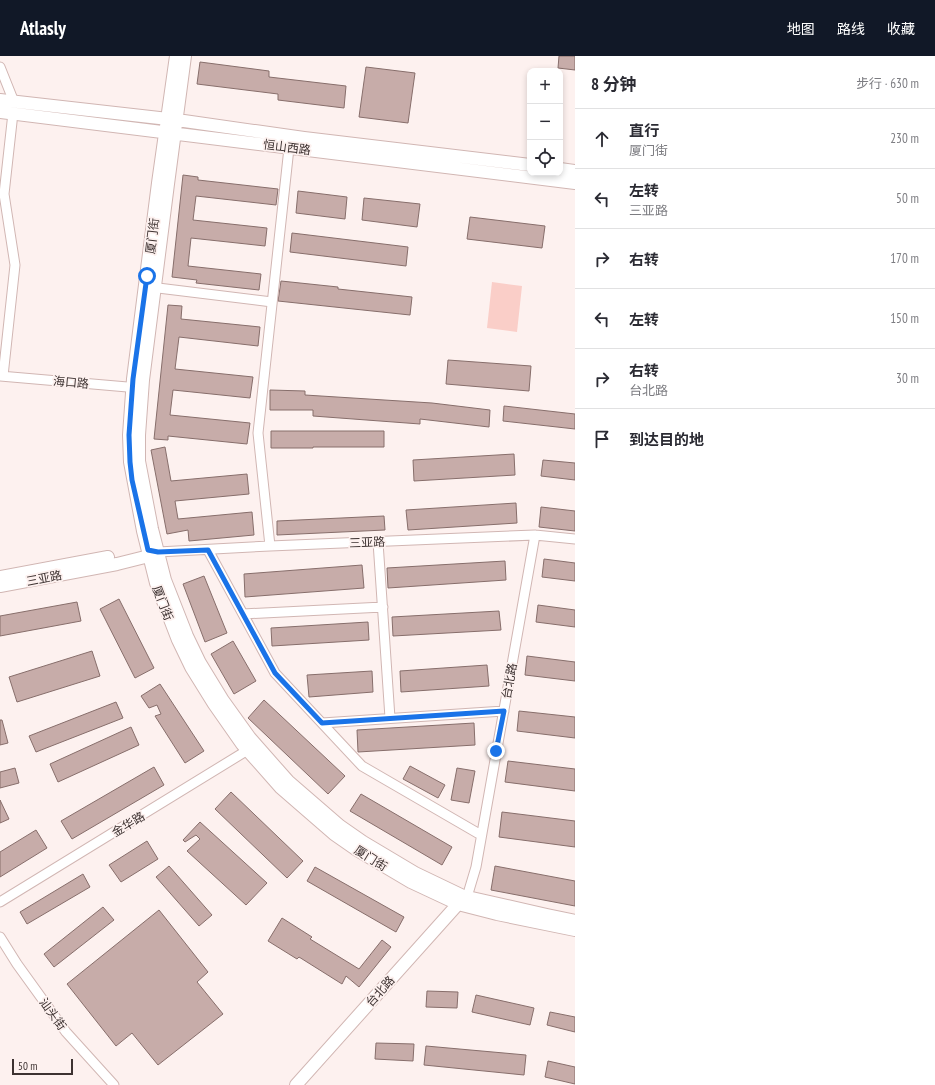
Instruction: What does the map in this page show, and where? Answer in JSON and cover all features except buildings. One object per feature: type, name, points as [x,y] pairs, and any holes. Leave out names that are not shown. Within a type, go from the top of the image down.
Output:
[{"type":"main road","name":"厦门街","points":[[172,120],[176,56]]},
{"type":"main road","name":"厦门街","points":[[186,56],[170,133],[137,388],[139,461],[152,553],[165,580],[186,636],[200,663],[222,699],[250,738],[252,748],[340,826],[363,842],[415,873],[465,900],[496,914],[575,930]]},
{"type":"main road","name":"恒山西路","points":[[0,100],[13,108],[170,133],[575,183]]},
{"type":"main road","name":"恒山西路","points":[[0,112],[13,108],[172,120],[304,138],[527,165]]},
{"type":"main road","points":[[563,169],[575,171]]},
{"type":"main road","name":"三亚路","points":[[0,582],[152,553]]},
{"type":"main road","name":"厦门街","points":[[465,900],[519,909],[575,921]]},
{"type":"main road","name":"台北路","points":[[296,1085],[465,900]]},
{"type":"main road","name":"台北路","points":[[306,1085],[465,900]]},
{"type":"street","points":[[0,67],[13,108],[4,194],[15,265],[2,376]]},
{"type":"street","points":[[270,546],[258,433],[289,148]]},
{"type":"street","points":[[150,287],[272,302]]},
{"type":"street","name":"海口路","points":[[2,376],[137,388]]},
{"type":"street","name":"三亚路","points":[[152,553],[270,546],[535,536],[575,540]]},
{"type":"street","name":"台北路","points":[[465,900],[476,867],[535,536]]},
{"type":"street","points":[[378,542],[390,718]]},
{"type":"street","points":[[208,550],[275,673],[362,766],[481,835]]},
{"type":"street","points":[[243,614],[383,606]]},
{"type":"street","points":[[322,723],[504,711]]},
{"type":"street","name":"金华路","points":[[0,902],[252,748]]},
{"type":"street","name":"汕头街","points":[[0,937],[17,964],[66,1032],[114,1085]]},
{"type":"shaded area","points":[[492,282],[522,286],[517,332],[487,328]]},
{"type":"route","points":[[147,276],[133,379],[129,435],[132,480],[148,550],[158,552],[208,550],[275,673],[322,723],[504,711],[496,751]]}]
